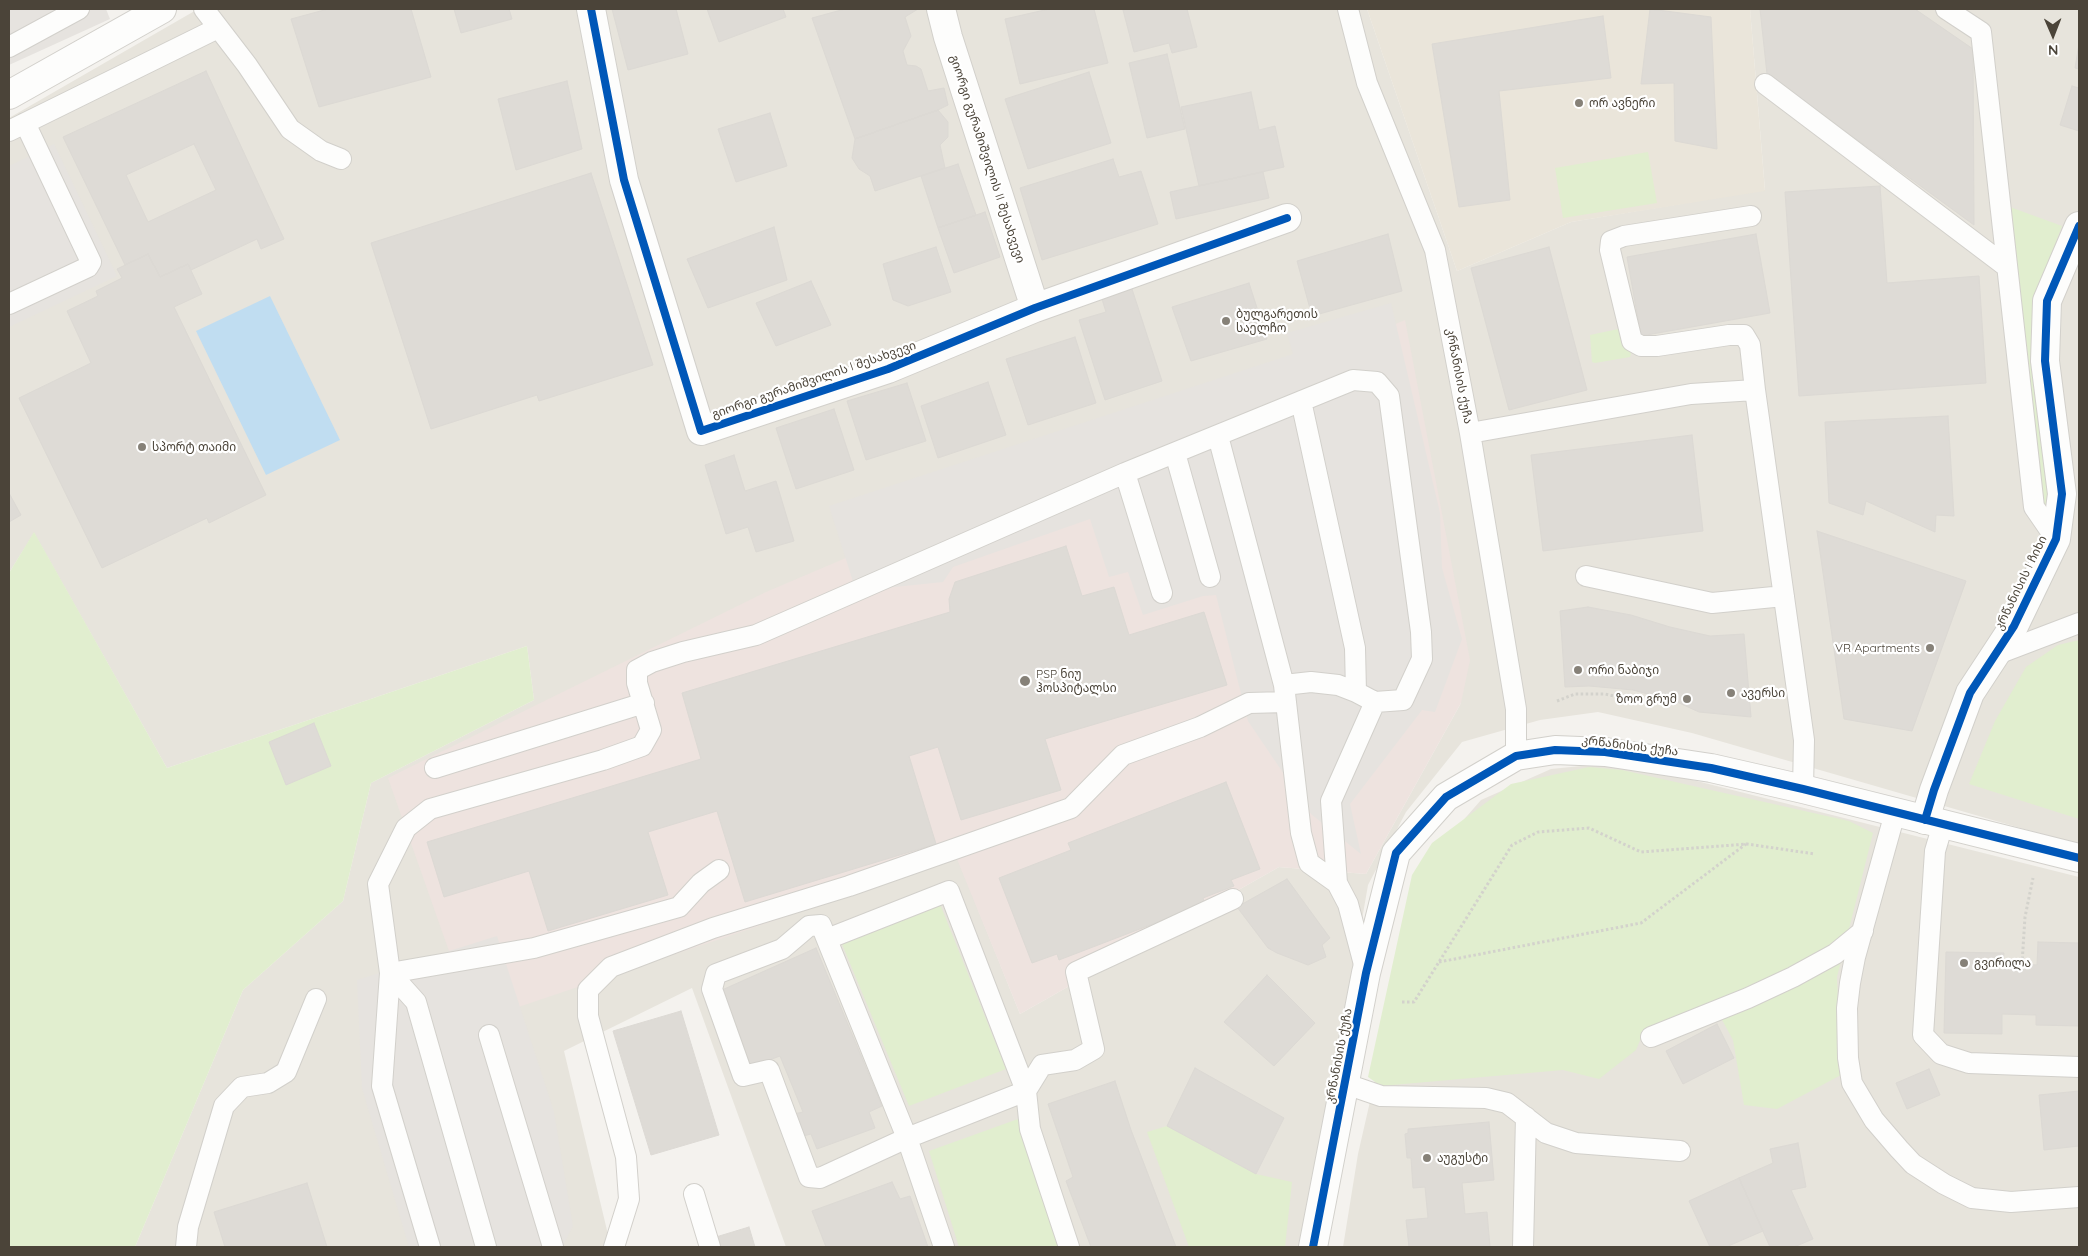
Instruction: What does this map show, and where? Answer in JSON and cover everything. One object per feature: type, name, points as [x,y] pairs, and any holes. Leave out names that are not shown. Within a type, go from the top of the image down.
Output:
[{"type":"street","points":[[9,95],[162,9]]},
{"type":"street","name":"გიორგი გურამიშვილის I შესახვევი","points":[[591,9],[624,180],[701,431],[888,369],[1036,308],[1288,218]]},
{"type":"street","name":"გიორგი გურამიშვილის II შესახვევი","points":[[940,9],[1036,308]]},
{"type":"street","name":"კრწანისის I ჩიხი","points":[[1934,822],[1934,790],[1970,693],[2014,626],[2056,539],[2062,494],[2045,361],[2047,301],[2079,226]]},
{"type":"street","name":"კრწანისის ქუჩა","points":[[1313,1247],[1366,974],[1396,853],[1446,797],[1516,756],[1555,750],[1605,752],[1711,768],[2079,858]]},
{"type":"lane","points":[[9,47],[78,9]]},
{"type":"lane","points":[[204,9],[247,65],[290,129],[321,151],[342,160]]},
{"type":"lane","name":"კრწანისის ქუჩა","points":[[1348,9],[1367,83],[1435,250],[1470,433],[1516,709],[1516,756]]},
{"type":"lane","points":[[1946,9],[1980,32],[2034,507],[2056,539]]},
{"type":"lane","points":[[9,304],[88,267],[91,262],[17,127],[218,28]]},
{"type":"lane","points":[[1765,84],[2007,266]]},
{"type":"lane","points":[[1751,216],[1624,236],[1611,241],[1610,250],[1632,341],[1641,346],[1657,346],[1729,335],[1744,335],[1750,345],[1804,740],[1803,789]]},
{"type":"lane","points":[[430,1247],[382,1086],[390,973],[378,884],[406,828],[430,809],[604,760],[642,746],[651,730],[637,683],[637,670],[652,662],[683,652],[756,635],[1126,473],[1301,401],[1353,380],[1377,382],[1389,396],[1421,632],[1422,659],[1403,700],[1375,702],[1338,685],[1311,682],[1285,693],[1249,703],[1200,727],[1123,755],[1071,808],[849,886],[714,928],[611,967],[588,990],[588,1016],[626,1158],[628,1200],[614,1247]]},
{"type":"lane","points":[[1470,433],[1691,394],[1755,390]]},
{"type":"lane","points":[[1301,401],[1355,648],[1356,692]]},
{"type":"lane","points":[[1218,436],[1285,693],[1303,840],[1310,863],[1337,883]]},
{"type":"lane","points":[[1175,453],[1210,577]]},
{"type":"lane","points":[[1126,473],[1162,594]]},
{"type":"lane","points":[[1586,576],[1712,603],[1784,596]]},
{"type":"lane","points":[[1995,655],[2079,623]]},
{"type":"lane","points":[[1366,974],[1348,904],[1337,883],[1331,801],[1375,702]]},
{"type":"lane","points":[[435,768],[644,703]]},
{"type":"lane","points":[[1895,813],[1855,957],[1846,1008],[1848,1058],[1852,1084],[1874,1120],[1913,1164],[1944,1184],[1972,1198],[2011,1202],[2079,1197]]},
{"type":"lane","points":[[1934,822],[1936,851],[1922,1035],[1941,1054],[1969,1063],[2079,1067]]},
{"type":"lane","points":[[390,973],[534,948],[679,907],[701,883],[719,870]]},
{"type":"lane","points":[[827,939],[948,891],[1026,1091],[1030,1129],[1069,1247]]},
{"type":"lane","points":[[944,1247],[907,1138],[821,925],[809,926],[782,949],[716,974],[712,989],[743,1076],[770,1070],[809,1177],[820,1178],[907,1138],[1026,1091],[1042,1065],[1075,1060],[1094,1048],[1076,972],[1232,899]]},
{"type":"lane","points":[[1651,1037],[1748,998],[1793,976],[1835,954],[1863,930]]},
{"type":"lane","points":[[390,973],[416,1002],[486,1247]]},
{"type":"lane","points":[[186,1247],[188,1227],[224,1106],[242,1087],[268,1083],[286,1072],[316,999]]},
{"type":"lane","points":[[489,1035],[553,1247]]},
{"type":"lane","points":[[1346,1084],[1381,1096],[1486,1098],[1508,1103],[1546,1132],[1576,1142],[1680,1151]]},
{"type":"lane","points":[[1524,1247],[1526,1117]]},
{"type":"lane","points":[[694,1194],[710,1247]]},
{"type":"path","points":[[1557,701],[1575,694],[1604,694],[1641,702]]},
{"type":"path","points":[[1402,1002],[1414,1002],[1512,845],[1538,832],[1589,828],[1641,852],[1746,844],[1815,854]]},
{"type":"path","points":[[1439,962],[1641,923],[1746,844]]},
{"type":"path","points":[[2022,964],[2025,917],[2034,874]]},
{"type":"shaded area","points":[[9,9],[106,9],[110,19],[9,65]]},
{"type":"shaded area","points":[[198,9],[1367,9],[1457,271],[1571,222],[1765,190],[1750,9],[2079,9],[2079,845],[1692,733],[1598,712],[1540,720],[1462,742],[1406,812],[1368,885],[1351,983],[1299,1247],[786,1247],[692,988],[564,1051],[611,1247],[135,1247],[243,990],[343,901],[371,783],[534,700],[527,646],[167,768],[34,533],[9,573],[9,118]],"holes":[[[1461,703],[1366,874],[1279,867],[1020,1014],[958,859]]]},
{"type":"shaded area","name":"ორ ავნერი","points":[[1367,9],[1750,9],[1765,191],[1571,222],[1457,271]]},
{"type":"shaded area","points":[[54,144],[117,276],[9,327],[9,166]]},
{"type":"shaded area","points":[[1391,303],[1440,513],[1442,568],[1462,639],[1435,712],[1422,710],[1350,804],[1361,854],[1311,814],[1248,721],[1216,595],[1203,596],[1143,615],[1128,572],[1109,577],[1090,519],[953,567],[943,582],[856,591],[829,506],[1293,354],[1287,333]]},
{"type":"shaded area","name":"PSP ნიუ ჰოსპიტალსი","points":[[1405,320],[1470,660],[1461,703],[1366,874],[1279,867],[1020,1014],[957,859],[474,1022],[388,778],[766,592]]},
{"type":"shaded area","points":[[1621,762],[2079,877],[2079,1247],[1343,1247],[1358,1154],[1424,865],[1481,800],[1551,769]]},
{"type":"shaded area","points":[[497,936],[554,1112],[573,1226],[562,1247],[409,1247],[362,1088],[357,980]]},
{"type":"green space","points":[[1648,152],[1657,203],[1563,218],[1555,168]]},
{"type":"green space","points":[[2010,207],[2062,226],[2042,279],[2051,494],[2045,511]]},
{"type":"green space","points":[[1623,328],[1626,330],[1630,357],[1592,362],[1590,335]]},
{"type":"green space","points":[[34,532],[167,768],[527,646],[534,700],[371,783],[343,901],[243,990],[135,1247],[9,1247],[9,573]]},
{"type":"green space","points":[[2079,640],[2079,819],[1969,784],[1995,721],[2026,667],[2058,645]]},
{"type":"green space","points":[[1589,767],[1622,770],[1849,821],[1873,833],[1837,977],[1841,1075],[1777,1109],[1744,1105],[1733,1040],[1714,1005],[1644,1031],[1636,1050],[1599,1079],[1563,1070],[1381,1086],[1368,1077],[1412,875],[1432,843],[1511,784]]},
{"type":"green space","points":[[940,904],[1006,1069],[909,1106],[842,944]]},
{"type":"green space","points":[[1018,1119],[1060,1247],[959,1247],[929,1151]]},
{"type":"green space","points":[[1167,1126],[1256,1174],[1292,1182],[1285,1247],[1189,1247],[1147,1132]]},
{"type":"water","points":[[270,296],[340,440],[266,475],[196,331]]},
{"type":"building","points":[[328,9],[411,9],[431,77],[319,107],[291,19]]},
{"type":"building","points":[[454,9],[509,9],[512,19],[461,33]]},
{"type":"building","points":[[612,9],[676,9],[688,54],[628,70]]},
{"type":"building","points":[[707,9],[783,9],[786,17],[719,42]]},
{"type":"building","points":[[845,9],[918,9],[905,17],[911,36],[903,51],[907,65],[916,66],[921,69],[928,91],[944,88],[948,105],[855,139],[812,18]]},
{"type":"building","points":[[1049,9],[1094,9],[1108,63],[1020,84],[1005,19]]},
{"type":"building","points":[[1187,9],[1197,47],[1172,53],[1169,43],[1134,52],[1123,10]]},
{"type":"building","points":[[1650,9],[1711,17],[1717,149],[1675,141],[1674,83],[1641,84]]},
{"type":"building","points":[[1760,9],[1915,9],[1973,49],[1974,225],[1767,74]]},
{"type":"building","points":[[1603,16],[1611,78],[1499,91],[1510,200],[1459,207],[1432,44]]},
{"type":"building","points":[[2079,44],[2079,69],[2075,68]]},
{"type":"building","points":[[1167,54],[1185,129],[1147,138],[1129,63]]},
{"type":"building","points":[[206,71],[284,239],[261,249],[257,239],[191,270],[188,264],[160,277],[148,254],[125,265],[63,137]],"holes":[[[194,144],[216,190],[148,222],[126,175]]]},
{"type":"building","points":[[1089,72],[1111,143],[1028,169],[1005,99]]},
{"type":"building","points":[[567,81],[582,149],[516,170],[498,99]]},
{"type":"building","points":[[2072,86],[2079,88],[2079,131],[2060,125]]},
{"type":"building","points":[[1251,92],[1259,130],[1275,126],[1284,167],[1199,186],[1181,107]]},
{"type":"building","points":[[938,110],[948,122],[948,137],[940,145],[945,168],[875,191],[870,176],[859,169],[852,158],[855,139]]},
{"type":"building","points":[[770,113],[787,166],[736,182],[718,129]]},
{"type":"building","points":[[1113,159],[1119,177],[1141,171],[1158,224],[1042,260],[1020,188]]},
{"type":"building","points":[[958,164],[976,215],[938,228],[921,176]]},
{"type":"building","points":[[1263,172],[1269,198],[1176,219],[1170,192]]},
{"type":"building","points":[[591,173],[653,365],[539,401],[537,395],[431,429],[371,243]]},
{"type":"building","points":[[1880,186],[1887,283],[1979,276],[1986,383],[1799,396],[1785,192]]},
{"type":"building","points":[[985,212],[1000,257],[954,273],[938,228]]},
{"type":"building","points":[[774,227],[787,280],[708,308],[687,259]]},
{"type":"building","points":[[1388,234],[1402,291],[1312,316],[1297,261]]},
{"type":"building","points":[[1756,234],[1770,313],[1641,336],[1627,257]]},
{"type":"building","points":[[936,247],[951,292],[908,306],[893,300],[883,264]]},
{"type":"building","points":[[1549,247],[1587,390],[1509,410],[1471,268]]},
{"type":"building","name":"სპორტ თაიმი","points":[[148,254],[160,277],[188,264],[202,294],[174,307],[266,495],[209,523],[207,518],[102,568],[19,398],[91,363],[67,311],[98,296],[96,291],[122,278],[117,269]]},
{"type":"building","points":[[811,281],[831,325],[776,346],[756,303]]},
{"type":"building","points":[[1249,283],[1267,339],[1191,361],[1172,307]]},
{"type":"building","points":[[1132,289],[1162,381],[1105,400],[1079,320],[1106,312],[1102,299]]},
{"type":"building","points":[[1075,337],[1096,403],[1028,425],[1006,359]]},
{"type":"building","points":[[988,382],[1006,435],[938,458],[921,406]]},
{"type":"building","points":[[907,383],[926,441],[866,460],[847,401]]},
{"type":"building","points":[[834,409],[854,470],[796,489],[776,428]]},
{"type":"building","points":[[1948,416],[1954,516],[1936,515],[1935,532],[1866,501],[1863,515],[1829,503],[1825,422]]},
{"type":"building","points":[[1692,435],[1703,531],[1543,551],[1531,455]]},
{"type":"building","points":[[734,455],[745,491],[776,481],[794,541],[756,552],[748,527],[726,534],[705,465]]},
{"type":"building","points":[[9,493],[21,515],[9,522]]},
{"type":"building","points":[[1817,531],[1966,581],[1912,731],[1844,719]]},
{"type":"building","points":[[1066,546],[1082,596],[1114,587],[1129,635],[1204,612],[1227,685],[1045,739],[1061,790],[961,820],[938,747],[909,756],[936,844],[745,902],[717,811],[648,832],[668,895],[548,931],[529,871],[444,897],[427,842],[701,759],[682,693],[950,612],[949,599],[955,582]]},
{"type":"building","points":[[1588,607],[1631,615],[1670,627],[1710,636],[1744,634],[1751,717],[1699,712],[1677,702],[1633,690],[1589,686],[1565,687],[1560,611]]},
{"type":"building","points":[[314,723],[331,766],[286,785],[269,742]]},
{"type":"building","points":[[1226,782],[1260,869],[1231,880],[1234,886],[1203,898],[1205,904],[1059,960],[1057,954],[1032,963],[999,878],[1071,850],[1068,843]]},
{"type":"building","points":[[1287,879],[1330,938],[1322,945],[1326,957],[1308,965],[1268,948],[1237,907]]},
{"type":"building","points":[[2038,942],[2079,943],[2079,1026],[2036,1025],[2036,1015],[2002,1014],[2002,1034],[1944,1033],[1946,952],[2004,953],[2003,963],[2037,965]]},
{"type":"building","points":[[816,948],[882,1106],[869,1112],[875,1128],[817,1149],[811,1134],[803,1136],[794,1114],[803,1112],[780,1056],[751,1067],[722,990]]},
{"type":"building","points":[[1267,975],[1315,1023],[1274,1066],[1224,1022]]},
{"type":"building","points":[[681,1011],[719,1135],[651,1155],[613,1031]]},
{"type":"building","points":[[1717,1024],[1734,1058],[1683,1084],[1666,1051]]},
{"type":"building","points":[[1195,1068],[1284,1118],[1256,1174],[1167,1126]]},
{"type":"building","points":[[1929,1069],[1940,1095],[1907,1109],[1896,1083]]},
{"type":"building","points":[[1115,1081],[1131,1130],[1176,1247],[1091,1247],[1066,1181],[1073,1177],[1048,1104]]},
{"type":"building","points":[[2079,1091],[2079,1146],[2044,1150],[2039,1095]]},
{"type":"building","points":[[1489,1122],[1494,1180],[1462,1183],[1465,1214],[1487,1212],[1490,1247],[1409,1247],[1406,1220],[1428,1218],[1425,1187],[1413,1188],[1411,1158],[1407,1158],[1405,1134],[1408,1133],[1408,1129]]},
{"type":"building","points":[[1798,1143],[1806,1187],[1791,1190],[1813,1239],[1794,1247],[1770,1247],[1739,1178],[1773,1163],[1770,1149]]},
{"type":"building","points":[[1739,1178],[1763,1231],[1726,1247],[1710,1247],[1689,1201]]},
{"type":"building","points":[[892,1182],[900,1199],[910,1196],[928,1247],[826,1247],[812,1211]]},
{"type":"building","points":[[307,1183],[327,1247],[225,1247],[214,1212]]},
{"type":"building","points":[[749,1227],[755,1247],[719,1247],[716,1237]]},
{"type":"cycle path","points":[[591,9],[624,180],[701,431],[888,369],[1035,308],[1287,218]]},
{"type":"cycle path","points":[[1925,820],[1934,790],[1970,693],[2014,626],[2056,539],[2062,494],[2045,361],[2047,301],[2079,226]]},
{"type":"cycle path","points":[[1313,1247],[1366,973],[1396,853],[1446,797],[1516,756],[1555,750],[1605,752],[1711,768],[2079,858]]},
{"type":"place","name":"ორ ავნერი","points":[[1579,103]]},
{"type":"place","name":"ბულგარეთის საელჩო","points":[[1226,321]]},
{"type":"place","name":"სპორტ თაიმი","points":[[142,447]]},
{"type":"place","name":"VR Apartments","points":[[1930,648]]},
{"type":"place","name":"ორი ნაბიჯი","points":[[1578,670]]},
{"type":"place","name":"PSP ნიუ ჰოსპიტალსი","points":[[1025,681]]},
{"type":"place","name":"ავერსი","points":[[1731,693]]},
{"type":"place","name":"ზოო გრუმ","points":[[1687,699]]},
{"type":"place","name":"გვირილა","points":[[1964,963]]},
{"type":"place","name":"აუგუსტი","points":[[1427,1158]]}]
